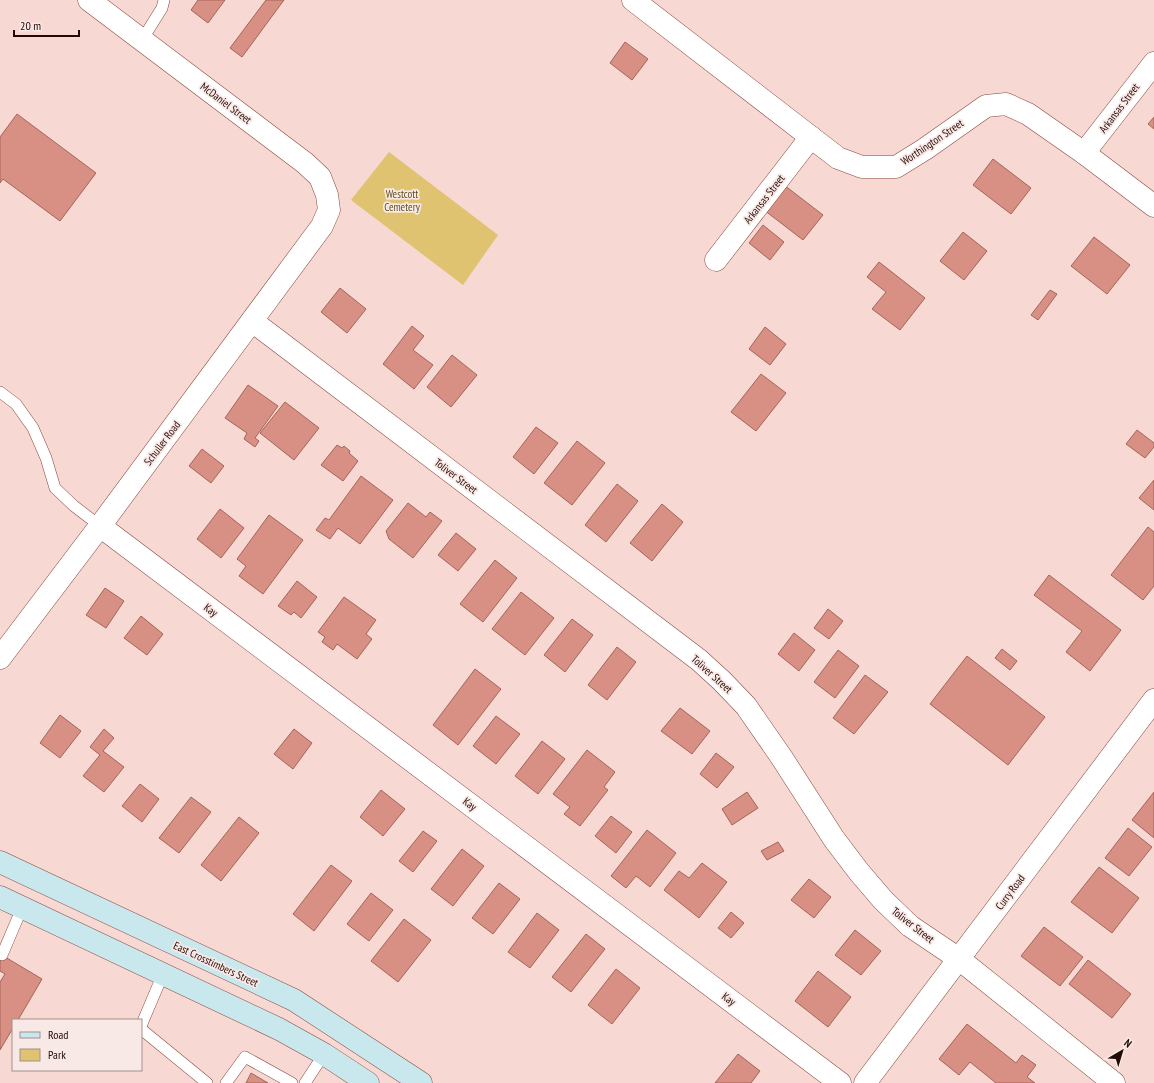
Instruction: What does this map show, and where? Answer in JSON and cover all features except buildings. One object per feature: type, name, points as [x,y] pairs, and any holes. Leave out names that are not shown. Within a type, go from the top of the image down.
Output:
[{"type":"main road","name":"East Crosstimbers Street","points":[[0,862],[294,1000],[421,1083]]},
{"type":"main road","points":[[0,897],[279,1029],[324,1054],[368,1083]]},
{"type":"main road","points":[[163,974],[174,944]]},
{"type":"street","name":"McDaniel Street","points":[[89,0],[305,163],[320,177],[327,194],[329,210],[322,226]]},
{"type":"street","name":"Worthington Street","points":[[633,0],[838,158],[862,167],[896,166],[925,149],[986,106],[1006,104],[1028,114],[1084,153],[1154,206]]},
{"type":"street","name":"Arkansas Street","points":[[1084,153],[1154,63]]},
{"type":"street","name":"Arkansas Street","points":[[716,260],[811,137]]},
{"type":"street","name":"Schuller Road","points":[[2,650],[100,526],[322,226]]},
{"type":"street","name":"Toliver Street","points":[[252,321],[699,660],[746,706],[782,758],[834,839],[883,900],[910,926],[959,959],[1114,1083]]},
{"type":"street","name":"Kay","points":[[100,526],[840,1083]]},
{"type":"street","name":"Curry Road","points":[[865,1083],[1154,700]]},
{"type":"lane","points":[[142,40],[162,8],[164,0]]},
{"type":"lane","points":[[0,392],[16,404],[33,428],[46,458],[55,488],[74,506],[100,526]]},
{"type":"lane","points":[[2,955],[22,908]]},
{"type":"lane","points":[[142,1024],[163,974]]},
{"type":"lane","points":[[142,1030],[207,1083]]},
{"type":"lane","points":[[305,1083],[324,1054]]},
{"type":"lane","points":[[226,1083],[244,1056],[292,1083]]},
{"type":"green space","name":"Westcott Cemetery","points":[[389,152],[498,235],[463,285],[351,200]]}]
